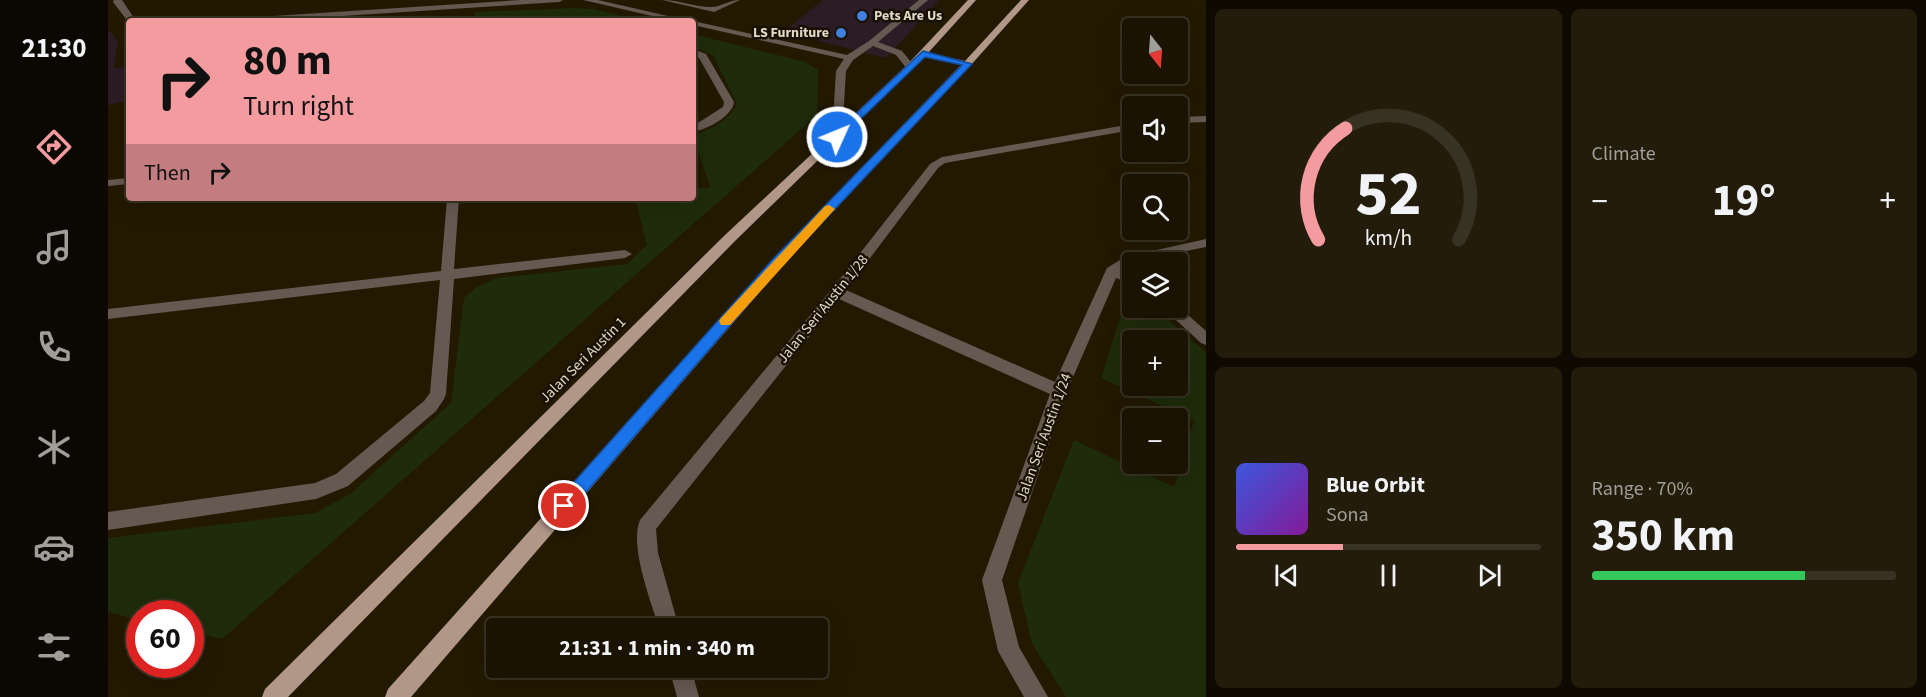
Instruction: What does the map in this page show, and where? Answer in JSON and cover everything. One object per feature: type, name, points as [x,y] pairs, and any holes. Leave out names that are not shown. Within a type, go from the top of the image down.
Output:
[{"type":"main road","name":"Jalan Seri Austin 1","points":[[273,697],[730,238],[910,67],[972,0]]},
{"type":"main road","points":[[396,697],[778,262],[968,64],[1025,0]]},
{"type":"main road","points":[[923,54],[968,64]]},
{"type":"street","points":[[118,0],[117,2],[130,18]]},
{"type":"street","points":[[273,18],[559,0]]},
{"type":"street","points":[[587,0],[672,18]]},
{"type":"street","points":[[666,0],[705,9],[722,9],[736,0]]},
{"type":"street","points":[[837,137],[841,71],[849,58],[861,48],[872,43],[924,0]]},
{"type":"street","points":[[696,24],[849,58]]},
{"type":"street","points":[[872,43],[900,52],[906,57],[910,67]]},
{"type":"street","points":[[696,53],[703,56],[729,102],[728,108],[696,128]]},
{"type":"street","points":[[1188,120],[1206,119]]},
{"type":"street","name":"Jalan Seri Austin 1/28","points":[[666,618],[648,553],[647,526],[837,292],[934,166],[942,160],[1122,129]]},
{"type":"street","points":[[109,183],[126,181]]},
{"type":"street","points":[[108,521],[316,491],[342,480],[430,406],[438,394],[453,201]]},
{"type":"street","points":[[1112,271],[1130,260],[1206,243]]},
{"type":"street","points":[[108,314],[625,254]]},
{"type":"street","points":[[1112,271],[1122,275]]},
{"type":"street","name":"Jalan Seri Austin 1/24","points":[[1037,697],[1009,651],[992,580],[1059,391],[1112,271]]},
{"type":"street","points":[[837,292],[1059,391]]},
{"type":"street","points":[[1182,318],[1206,339]]},
{"type":"street","points":[[683,678],[688,697]]},
{"type":"shaded area","points":[[823,0],[939,0],[886,58],[783,32]]},
{"type":"shaded area","points":[[108,29],[118,41],[114,69],[126,67],[126,101],[109,105],[108,108]]},
{"type":"green space","points":[[573,8],[594,9],[629,18],[475,18],[475,12]]},
{"type":"green space","points":[[696,35],[805,62],[818,70],[817,115],[222,639],[204,635],[204,600],[126,600],[126,617],[108,612],[108,538],[315,513],[350,494],[451,403],[464,298],[477,287],[496,278],[627,264],[647,245],[636,201],[696,201],[696,189],[710,187],[696,144],[696,134],[718,124],[730,114],[737,104],[713,55],[696,48]]},
{"type":"green space","points":[[1122,312],[1122,318],[1166,318],[1180,330],[1122,330],[1122,387],[1101,378]]},
{"type":"green space","points":[[1188,337],[1206,352],[1206,697],[1066,697],[1032,644],[1018,583],[1074,440],[1122,463],[1122,474],[1146,474],[1174,487],[1178,474],[1188,474],[1188,440],[1194,420],[1188,417],[1188,408],[1167,408],[1141,396],[1188,396]]},
{"type":"slow traffic","points":[[726,321],[829,209]]},
{"type":"place","name":"Pets Are Us","points":[[862,16]]},
{"type":"place","name":"LS Furniture","points":[[841,33]]},
{"type":"route","points":[[564,506],[778,262],[968,64],[923,54],[837,137]]}]
